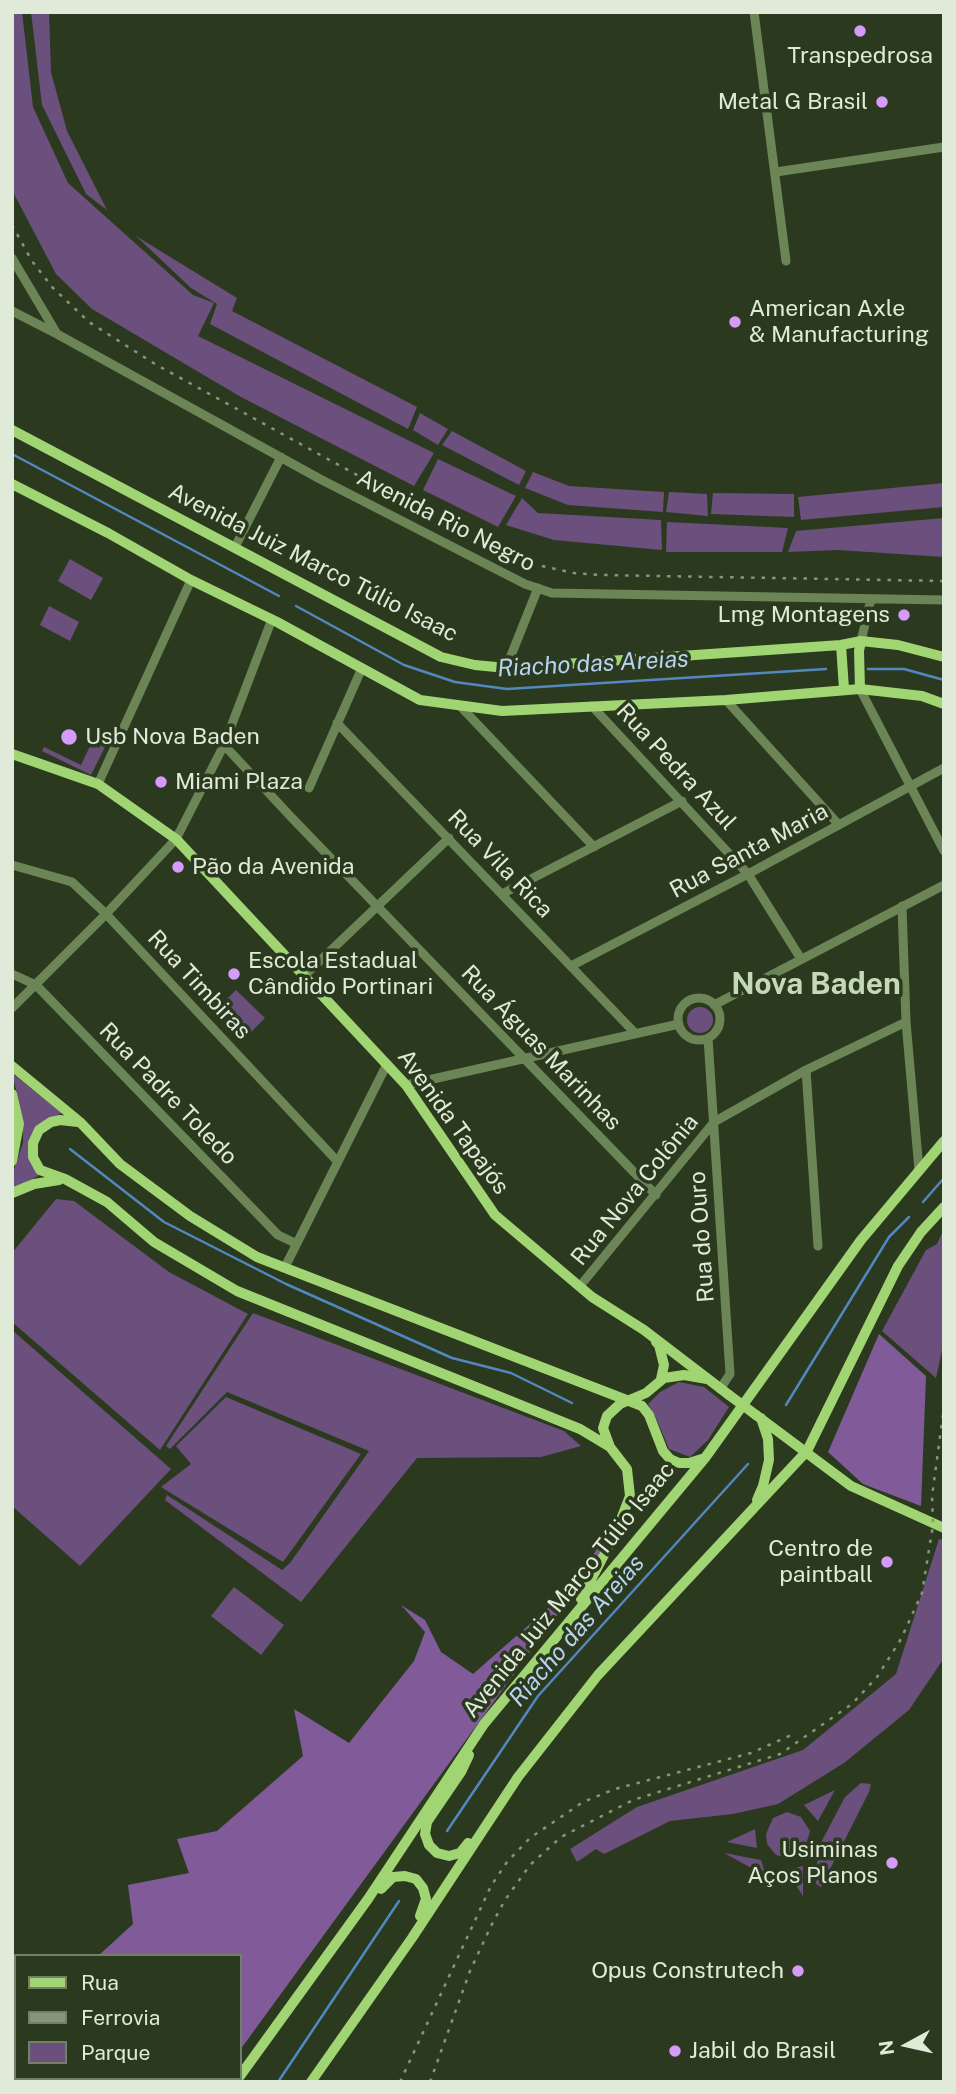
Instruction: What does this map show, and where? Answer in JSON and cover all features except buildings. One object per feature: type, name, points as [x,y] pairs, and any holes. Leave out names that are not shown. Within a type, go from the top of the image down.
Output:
[{"type":"main road","name":"Avenida Juiz Marco Túlio Isaac","points":[[12,430],[441,657],[475,665],[506,668],[861,642],[922,650],[944,657]]},
{"type":"main road","points":[[12,484],[420,699],[502,711],[726,700],[860,689],[922,696],[944,704]]},
{"type":"main road","points":[[860,689],[861,642]]},
{"type":"main road","points":[[841,645],[844,689]]},
{"type":"main road","name":"Avenida Tapajós","points":[[12,754],[98,784],[176,839],[406,1084],[495,1215],[580,1286],[644,1330],[759,1417]]},
{"type":"main road","points":[[12,1066],[80,1122],[120,1164],[190,1216],[257,1257],[642,1406],[649,1415],[663,1451],[670,1459],[689,1463],[705,1458]]},
{"type":"main road","points":[[12,1094],[19,1124],[12,1161]]},
{"type":"main road","points":[[80,1122],[60,1120],[39,1130],[33,1143],[33,1157],[40,1170],[65,1179],[107,1202],[154,1242],[237,1290],[580,1429],[610,1447]]},
{"type":"main road","name":"Avenida Juiz Marco Túlio Isaac","points":[[242,2073],[368,1899],[484,1724],[705,1458],[861,1240],[944,1141]]},
{"type":"main road","points":[[12,1193],[34,1184],[65,1179]]},
{"type":"main road","points":[[311,2082],[515,1782],[598,1675],[807,1451],[898,1266],[921,1232],[944,1207]]},
{"type":"main road","points":[[644,1330],[659,1345],[664,1365],[661,1379]]},
{"type":"main road","points":[[570,1620],[616,1532],[630,1496],[627,1469],[610,1447],[603,1428],[607,1416],[612,1409],[646,1393],[661,1379],[684,1375],[710,1379]]},
{"type":"main road","points":[[759,1417],[851,1486],[944,1528]]},
{"type":"main road","points":[[753,1509],[763,1486],[769,1460],[768,1439],[759,1417]]},
{"type":"main road","points":[[484,1724],[461,1772],[427,1822],[425,1834],[429,1845],[438,1853],[449,1856],[460,1853],[515,1782]]},
{"type":"main road","points":[[321,1963],[345,1942],[384,1885],[393,1877],[405,1875],[416,1879],[424,1888],[424,1910],[398,1947],[381,1982]]},
{"type":"street","points":[[754,12],[786,261]]},
{"type":"street","points":[[776,172],[944,147]]},
{"type":"street","points":[[12,258],[57,334]]},
{"type":"street","name":"Avenida Rio Negro","points":[[12,311],[281,457],[538,589],[552,593],[944,600]]},
{"type":"street","points":[[235,547],[281,457]]},
{"type":"street","points":[[98,784],[191,580]]},
{"type":"street","points":[[506,668],[538,589]]},
{"type":"street","points":[[861,642],[871,598]]},
{"type":"street","points":[[12,1008],[176,839],[224,745],[272,619]]},
{"type":"street","points":[[309,788],[362,668]]},
{"type":"street","points":[[860,689],[944,851]]},
{"type":"street","points":[[726,700],[839,825]]},
{"type":"street","points":[[461,706],[594,847]]},
{"type":"street","name":"Rua Pedra Azul","points":[[592,706],[748,874],[801,959]]},
{"type":"street","name":"Rua Vila Rica","points":[[337,723],[634,1032]]},
{"type":"street","name":"Rua Águas Marinhas","points":[[224,745],[656,1195]]},
{"type":"street","name":"Rua Santa Maria","points":[[571,967],[944,768]]},
{"type":"street","points":[[502,894],[682,801]]},
{"type":"street","points":[[304,976],[449,838]]},
{"type":"street","name":"Rua Timbiras","points":[[12,864],[72,882],[106,914],[338,1162]]},
{"type":"street","points":[[714,1005],[944,884]]},
{"type":"street","points":[[902,906],[906,1022],[919,1170]]},
{"type":"street","name":"Rua Padre Toledo","points":[[12,974],[36,985],[278,1235],[295,1244]]},
{"type":"street","points":[[703,999],[714,1005],[718,1010],[720,1023],[714,1034],[702,1040],[690,1038],[681,1030],[680,1011],[689,1001],[703,999]]},
{"type":"street","name":"Rua Nova Colônia","points":[[580,1286],[714,1122],[806,1070],[906,1022]]},
{"type":"street","points":[[406,1084],[679,1024]]},
{"type":"street","name":"Rua do Ouro","points":[[708,1038],[730,1374],[724,1392]]},
{"type":"street","points":[[285,1267],[387,1064]]},
{"type":"street","points":[[806,1070],[818,1246]]},
{"type":"green space","points":[[12,12],[22,12],[33,107],[68,183],[193,295],[214,303],[198,336],[434,453],[414,486],[241,397],[92,309],[56,274],[12,190]]},
{"type":"green space","points":[[31,12],[49,12],[51,72],[67,131],[107,210],[86,194],[42,105]]},
{"type":"green space","points":[[136,236],[237,298],[232,311],[417,407],[408,429],[210,324],[217,304],[191,288]]},
{"type":"green space","points":[[420,413],[448,429],[438,445],[413,430]]},
{"type":"green space","points":[[452,431],[526,471],[519,485],[442,445]]},
{"type":"green space","points":[[438,459],[516,496],[498,527],[423,490]]},
{"type":"green space","points":[[533,472],[569,486],[664,492],[663,512],[568,505],[525,488]]},
{"type":"green space","points":[[944,483],[944,507],[801,520],[798,497]]},
{"type":"green space","points":[[669,492],[707,494],[708,516],[666,512]]},
{"type":"green space","points":[[713,493],[794,494],[794,517],[711,514]]},
{"type":"green space","points":[[522,498],[538,513],[661,520],[662,550],[554,540],[506,525]]},
{"type":"green space","points":[[944,518],[944,557],[838,550],[788,552],[796,531]]},
{"type":"green space","points":[[667,522],[788,528],[782,552],[666,552]]},
{"type":"green space","points":[[70,559],[103,578],[91,600],[58,581]]},
{"type":"green space","points":[[49,606],[79,622],[70,641],[40,625]]},
{"type":"green space","points":[[103,741],[107,743],[91,775],[42,751],[44,747],[81,765],[91,744],[99,748]]},
{"type":"green space","points":[[236,990],[265,1018],[245,1038],[217,1009]]},
{"type":"green space","points":[[700,1007],[709,1011],[713,1020],[709,1029],[700,1033],[691,1029],[687,1020],[691,1011]]},
{"type":"green space","points":[[12,1073],[62,1113],[49,1119],[30,1142],[40,1175],[12,1189],[12,1175],[23,1143],[23,1120]]},
{"type":"green space","points":[[56,1199],[74,1201],[169,1272],[248,1314],[160,1450],[12,1322],[12,1253]]},
{"type":"green space","points":[[944,1229],[944,1341],[936,1378],[882,1331],[926,1250],[937,1244]]},
{"type":"green space","points":[[253,1313],[564,1431],[581,1446],[541,1457],[417,1458],[301,1602],[165,1500],[167,1495],[282,1570],[290,1563],[369,1451],[227,1392],[170,1449],[166,1446]]},
{"type":"green space","points":[[12,1330],[171,1469],[80,1566],[12,1506]]},
{"type":"green space","points":[[679,1382],[704,1387],[729,1407],[708,1440],[690,1457],[669,1449],[648,1404],[660,1392]]},
{"type":"green space","points":[[226,1397],[361,1454],[283,1562],[161,1487],[191,1464],[176,1446]]},
{"type":"green space","points":[[939,1539],[944,1540],[944,1658],[909,1710],[844,1763],[778,1804],[733,1814],[670,1821],[604,1854],[596,1849],[577,1862],[570,1849],[637,1807],[803,1750],[896,1674]]},
{"type":"green space","points":[[234,1587],[284,1625],[261,1655],[211,1616]]},
{"type":"green space","points":[[861,1783],[871,1784],[869,1792],[821,1887],[816,1884],[818,1848],[845,1797]]},
{"type":"green space","points":[[835,1790],[818,1821],[804,1805]]},
{"type":"green space","points":[[787,1812],[801,1817],[810,1831],[805,1850],[791,1859],[776,1855],[767,1844],[766,1834],[773,1818]]},
{"type":"green space","points":[[755,1829],[757,1848],[727,1842]]},
{"type":"green space","points":[[724,1853],[761,1860],[766,1876]]},
{"type":"green space","points":[[803,1866],[803,1896],[786,1870]]},
{"type":"shaded area","points":[[879,1334],[926,1376],[921,1506],[863,1484],[828,1452]]},
{"type":"shaded area","points":[[615,1519],[595,1563],[242,2047],[242,1954],[100,1954],[133,1924],[128,1885],[189,1873],[177,1839],[217,1831],[303,1756],[294,1709],[349,1743],[414,1661],[425,1632],[401,1605],[425,1620],[441,1652],[473,1674],[564,1594],[590,1560]]},
{"type":"shaded area","points":[[86,2080],[218,2080],[217,2082]]},
{"type":"waterway","name":"Riacho das Areias","points":[[12,454],[279,596]]},
{"type":"waterway","name":"Riacho das Areias","points":[[296,606],[404,665],[455,682],[507,689],[826,669]]},
{"type":"waterway","name":"Riacho das Areias","points":[[868,669],[904,669],[944,680]]},
{"type":"waterway","points":[[70,1149],[164,1222],[286,1284],[452,1358],[511,1373],[572,1403]]},
{"type":"waterway","name":"Riacho das Areias","points":[[923,1202],[944,1178]]},
{"type":"waterway","name":"Riacho das Areias","points":[[786,1405],[889,1237],[909,1217]]},
{"type":"waterway","name":"Riacho das Areias","points":[[447,1831],[538,1696],[748,1464]]},
{"type":"waterway","name":"Riacho das Areias","points":[[278,2082],[399,1901]]},
{"type":"railway","points":[[12,225],[32,261],[52,287],[89,322],[155,364],[497,552],[533,564],[574,573],[601,575],[944,581]]},
{"type":"railway","points":[[430,2082],[470,1971],[505,1900],[530,1865],[561,1837],[633,1800],[780,1754],[852,1704],[877,1677],[901,1639],[922,1593],[933,1525],[932,1496],[944,1407]]},
{"type":"railway","points":[[400,2082],[491,1886],[507,1862],[530,1838],[583,1802],[615,1789],[751,1753],[796,1733]]},
{"type":"place","name":"Transpedrosa","points":[[860,31]]},
{"type":"place","name":"Metal G Brasil","points":[[882,102]]},
{"type":"place","name":"American Axle & Manufacturing","points":[[735,322]]},
{"type":"place","name":"Lmg Montagens","points":[[904,615]]},
{"type":"place","name":"Usb Nova Baden","points":[[69,737]]},
{"type":"place","name":"Miami Plaza","points":[[161,782]]},
{"type":"place","name":"Pão da Avenida","points":[[178,867]]},
{"type":"place","name":"Escola Estadual Cândido Portinari","points":[[234,974]]},
{"type":"place","name":"Centro de paintball","points":[[887,1562]]},
{"type":"place","name":"Usiminas Aços Planos","points":[[892,1863]]},
{"type":"place","name":"Opus Construtech","points":[[798,1971]]},
{"type":"place","name":"Jabil do Brasil","points":[[675,2051]]},
{"type":"district","name":"Nova Baden","points":[[816,985]]}]
